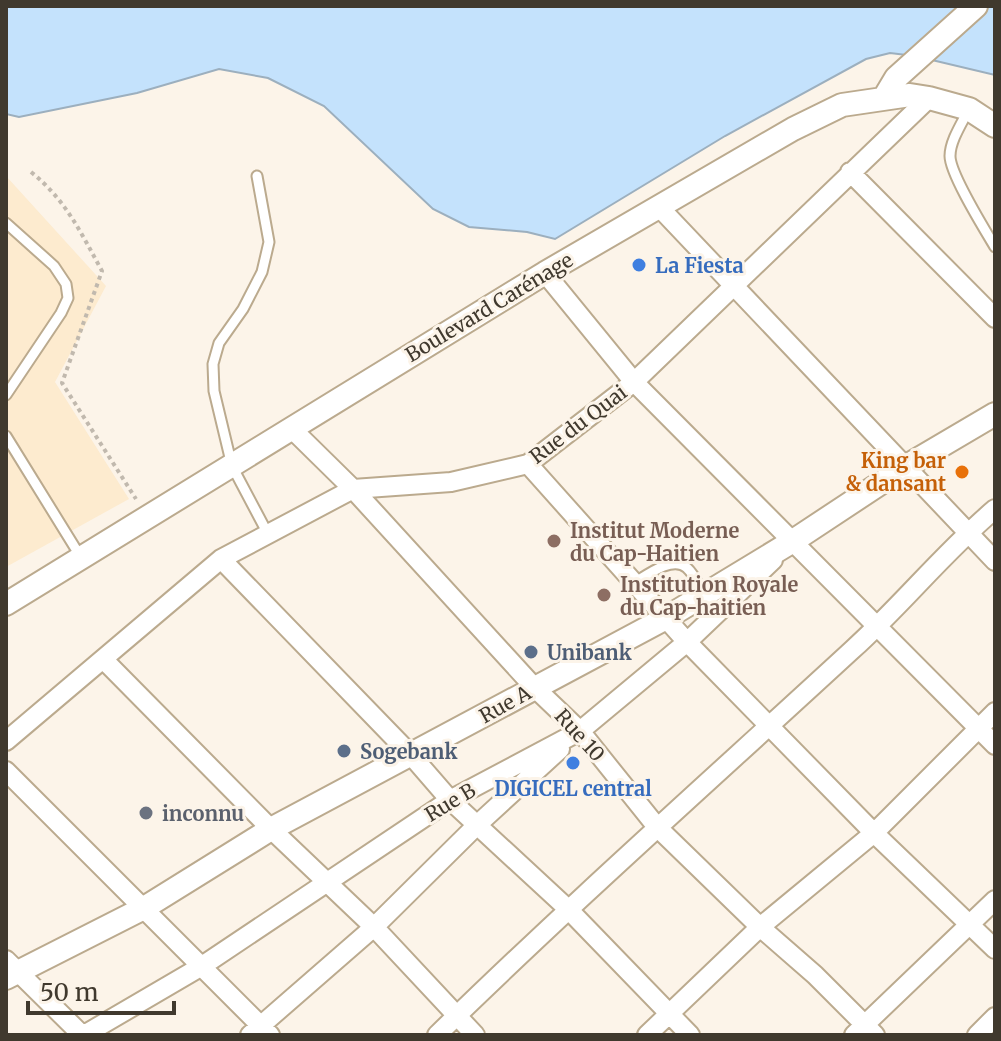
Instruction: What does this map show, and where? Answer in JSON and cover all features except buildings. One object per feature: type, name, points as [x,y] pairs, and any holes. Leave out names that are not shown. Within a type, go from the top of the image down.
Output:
[{"type":"street","points":[[884,98],[896,78],[976,6]]},
{"type":"street","name":"Boulevard Carénage","points":[[6,604],[545,273],[793,129],[842,105],[910,95],[969,109],[995,126]]},
{"type":"street","name":"Rue du Quai","points":[[6,741],[221,559],[268,534],[353,489],[451,482],[528,464],[634,382],[929,98]]},
{"type":"street","points":[[850,172],[995,318]]},
{"type":"street","points":[[660,208],[995,561]]},
{"type":"street","points":[[545,273],[634,382],[995,745]]},
{"type":"street","name":"Rue A","points":[[10,970],[144,908],[271,829],[666,618],[995,414]]},
{"type":"street","name":"Rue 10","points":[[291,428],[353,489],[534,687],[580,731],[657,827],[760,927],[815,975],[865,1032]]},
{"type":"street","points":[[528,464],[687,642],[874,833],[995,949]]},
{"type":"street","points":[[437,1035],[568,909],[877,628],[967,532],[995,509]]},
{"type":"street","name":"Rue B","points":[[83,1035],[202,966],[450,800],[580,731],[687,642],[793,541]]},
{"type":"street","points":[[221,559],[411,755],[450,800],[568,909],[690,1035]]},
{"type":"street","points":[[104,660],[271,829],[374,927],[475,1035]]},
{"type":"street","points":[[647,1035],[760,927],[874,833],[995,712]]},
{"type":"street","points":[[6,771],[202,966],[261,1032],[580,731]]},
{"type":"street","points":[[865,1032],[995,900]]},
{"type":"street","points":[[10,970],[83,1035]]},
{"type":"street","points":[[977,1035],[995,1017]]},
{"type":"lane","points":[[969,109],[950,157],[954,173],[995,247]]},
{"type":"lane","points":[[257,176],[269,242],[262,272],[243,309],[219,343],[213,364],[214,391],[232,466],[268,534]]},
{"type":"lane","points":[[6,223],[54,266],[66,284],[68,298],[6,395]]},
{"type":"lane","points":[[6,436],[82,559]]},
{"type":"lane","points":[[634,583],[672,564],[681,565],[688,568],[705,595]]},
{"type":"path","points":[[31,172],[51,188],[71,213],[102,271],[62,383],[148,518]]},
{"type":"shaded area","points":[[6,176],[106,286],[55,382],[129,499],[6,567]]},
{"type":"water","points":[[6,6],[995,6],[995,75],[915,56],[890,53],[866,59],[725,136],[555,239],[527,232],[469,227],[433,209],[324,106],[268,78],[219,69],[137,93],[19,117],[6,114]]},
{"type":"place","name":"La Fiesta","points":[[639,265]]},
{"type":"place","name":"King bar & dansant","points":[[962,472]]},
{"type":"place","name":"Institut Moderne du Cap-Haitien","points":[[554,541]]},
{"type":"place","name":"Institution Royale du Cap-haitien","points":[[604,595]]},
{"type":"place","name":"Unibank","points":[[531,652]]},
{"type":"place","name":"Sogebank","points":[[344,751]]},
{"type":"place","name":"DIGICEL central","points":[[573,763]]},
{"type":"place","name":"inconnu","points":[[146,813]]}]
